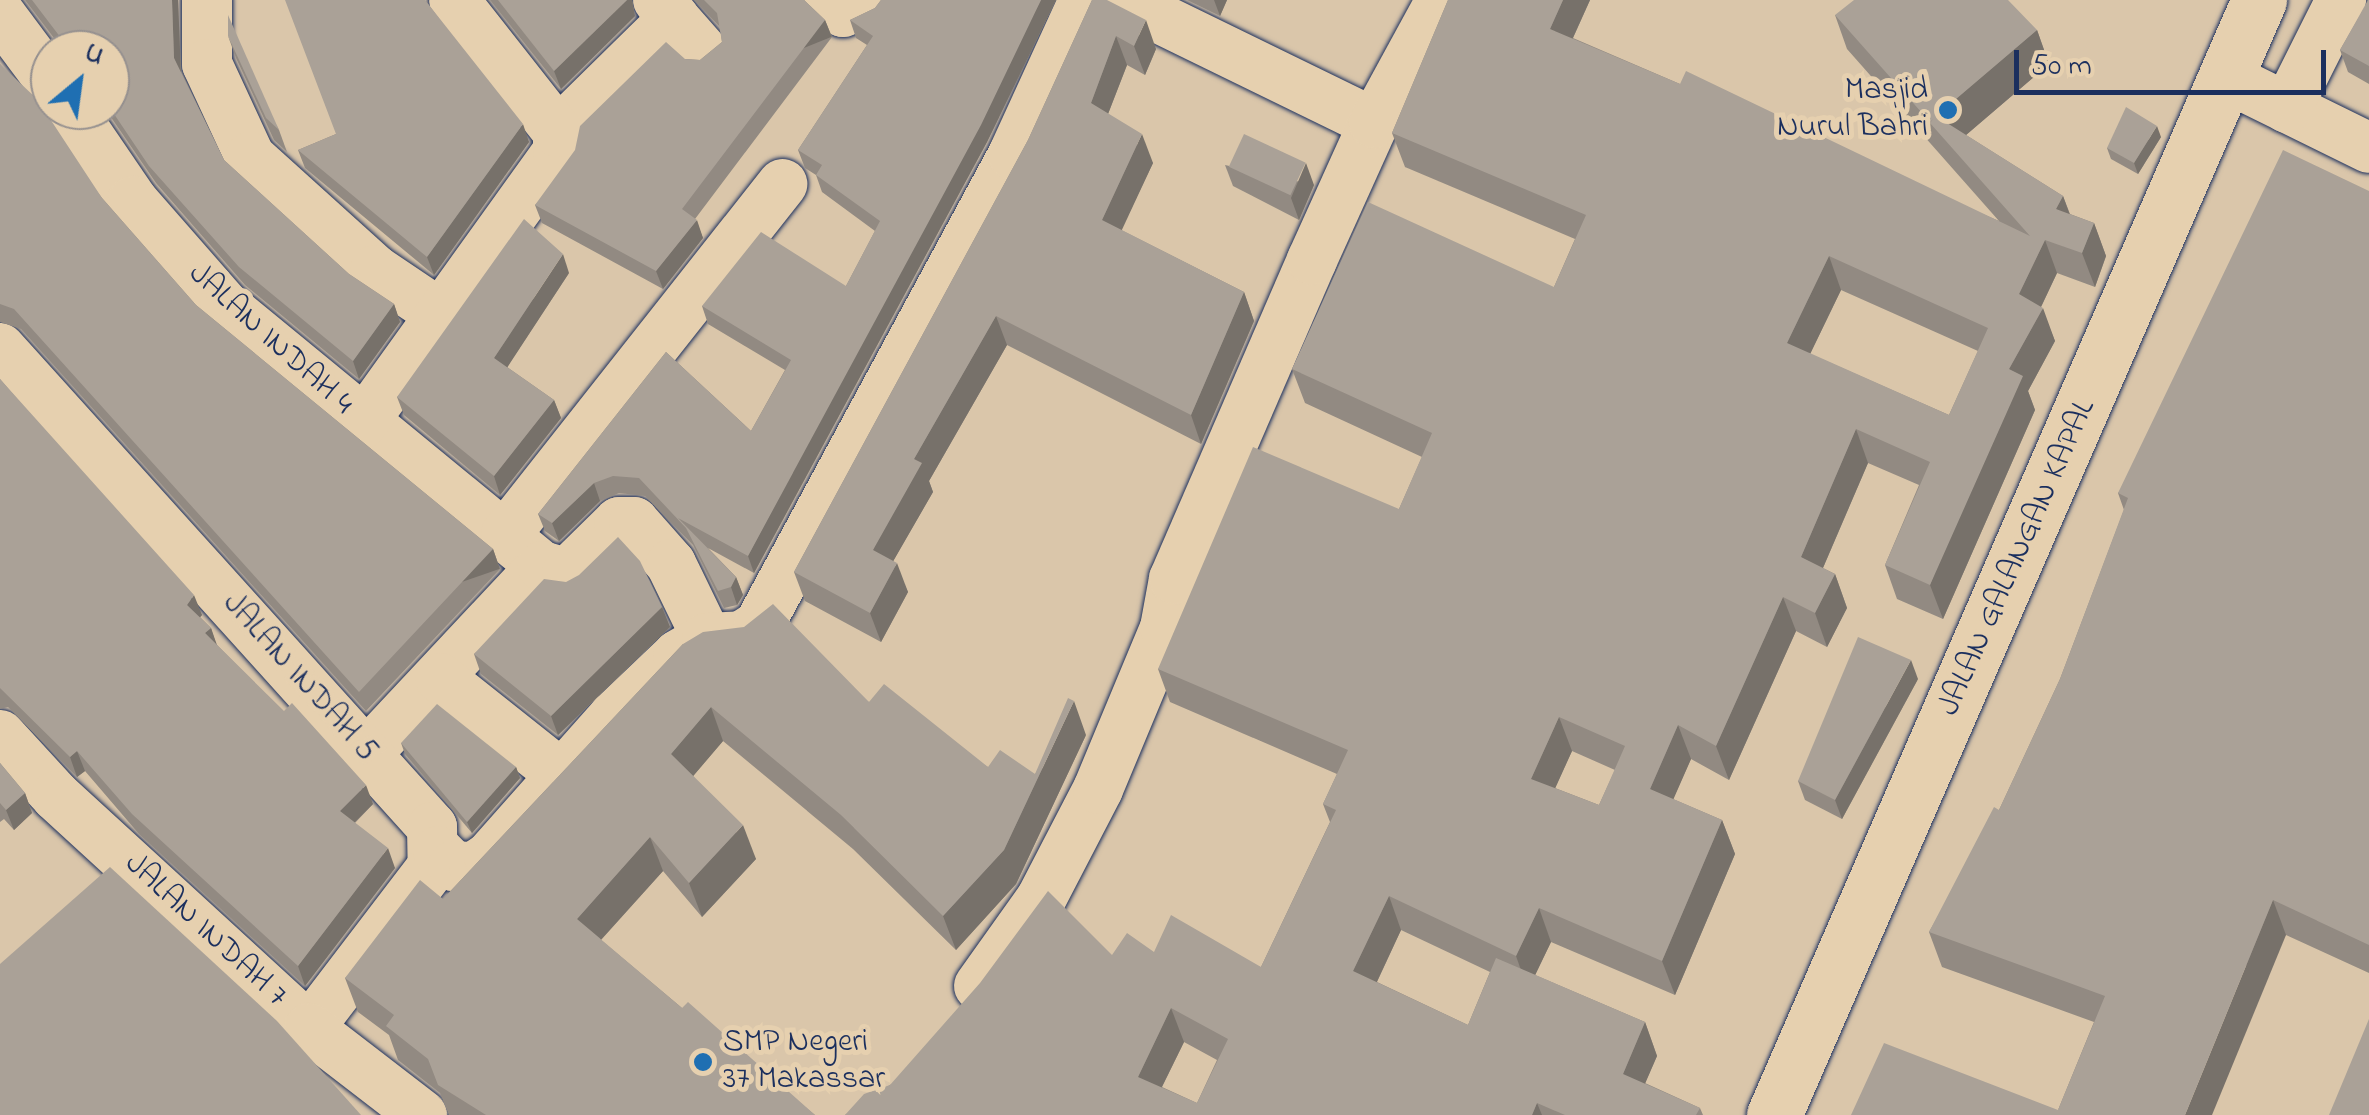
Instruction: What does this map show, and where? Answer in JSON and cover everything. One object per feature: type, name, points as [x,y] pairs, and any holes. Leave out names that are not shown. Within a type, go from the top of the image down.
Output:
[{"type":"main road","name":"JALAN GALANGAN KAPAL","points":[[1774,1115],[2259,0]]},
{"type":"street","points":[[207,0],[206,64],[250,157],[375,270],[439,313]]},
{"type":"street","points":[[454,0],[558,132]]},
{"type":"street","points":[[308,1028],[433,866],[438,851],[453,866],[474,868],[654,676],[708,638],[742,636],[759,624],[789,578],[1013,155],[1084,0]]},
{"type":"street","points":[[1122,0],[1374,122]]},
{"type":"street","points":[[948,1026],[1042,899],[1098,789],[1165,628],[1174,579],[1374,122],[1441,0]]},
{"type":"street","points":[[2288,108],[2341,0]]},
{"type":"street","points":[[0,14],[30,54]]},
{"type":"street","points":[[362,424],[439,313],[550,167],[558,132],[678,22]]},
{"type":"street","points":[[2226,78],[2369,148]]},
{"type":"street","name":"JALAN INDAH 4","points":[[86,130],[178,256],[362,424],[524,550]]},
{"type":"street","points":[[366,754],[440,678],[524,550],[782,184]]},
{"type":"street","name":"JALAN INDAH 5","points":[[0,348],[432,828],[438,851]]},
{"type":"street","points":[[524,550],[567,573],[620,522],[634,522],[672,564],[708,638]]},
{"type":"street","points":[[440,678],[562,775]]},
{"type":"street","name":"JALAN INDAH 7","points":[[0,735],[56,796],[308,1028],[422,1115]]},
{"type":"building","points":[[32,0],[172,0],[174,58],[224,160],[349,274],[394,304],[353,361],[239,267],[149,166],[125,130],[130,130],[130,30],[55,30]]},
{"type":"building","points":[[285,0],[425,0],[523,124],[427,257],[298,150],[336,134]]},
{"type":"building","points":[[498,0],[627,0],[554,71]]},
{"type":"building","points":[[704,0],[804,0],[825,20],[682,209],[697,220],[656,271],[535,205],[575,150],[580,126],[666,42],[685,59],[700,60],[722,42],[717,13]]},
{"type":"building","points":[[881,0],[1041,0],[981,125],[748,556],[678,518],[736,577],[731,587],[718,591],[686,528],[639,478],[613,476],[594,483],[552,523],[538,514],[666,352],[751,431],[791,360],[702,306],[761,232],[846,286],[880,221],[816,175],[822,165],[798,150],[873,36],[850,20],[875,8]]},
{"type":"building","points":[[1092,0],[1107,0],[1146,20],[1134,46],[1116,36],[1091,103],[1142,134],[1102,220],[1244,292],[1191,415],[996,316],[914,459],[922,463],[873,550],[897,563],[870,613],[794,572],[1028,140]]},
{"type":"building","points":[[1448,0],[1563,0],[1550,29],[1680,84],[1686,71],[2030,236],[1930,123],[1933,119],[1930,122],[1835,15],[1854,0],[2008,0],[2037,30],[1936,116],[2063,196],[2056,209],[2094,223],[2082,253],[2045,240],[2019,294],[2043,308],[2009,369],[2023,376],[1930,585],[1885,565],[1930,462],[1856,429],[1801,557],[1835,574],[1815,613],[1783,597],[1716,746],[1678,725],[1650,789],[1722,820],[1662,961],[1539,908],[1516,956],[1389,896],[1353,971],[1468,1025],[1496,958],[1645,1022],[1623,1074],[1700,1108],[1696,1115],[1565,1115],[1537,1103],[1532,1115],[845,1115],[864,1094],[890,1085],[980,983],[1048,891],[1112,955],[1127,933],[1154,952],[1171,915],[1261,967],[1336,810],[1323,804],[1348,750],[1158,669],[1253,447],[1399,509],[1432,433],[1292,369],[1368,202],[1554,287],[1586,215],[1392,133]],"holes":[[[1829,256],[1988,328],[1949,415],[1787,343]],[[1559,717],[1625,746],[1599,805],[1531,779]],[[1171,1008],[1228,1039],[1197,1103],[1138,1077]]]},
{"type":"building","points":[[2369,0],[2369,66],[2340,50]]},
{"type":"building","points":[[228,15],[279,130],[266,118],[228,36]]},
{"type":"building","points":[[0,64],[30,92],[30,130],[57,130],[102,198],[196,305],[493,549],[359,692],[14,309],[0,304]]},
{"type":"building","points":[[2126,107],[2157,126],[2134,163],[2107,148]]},
{"type":"building","points":[[1244,134],[1306,163],[1290,195],[1229,167]]},
{"type":"building","points":[[2283,150],[2369,191],[2369,945],[2273,900],[2185,1115],[1851,1115],[1884,1043],[2058,1110],[2105,996],[1929,932],[1994,807],[1999,810],[2060,679],[2128,498],[2118,493]]},
{"type":"building","points":[[524,219],[563,254],[494,358],[554,400],[494,476],[397,397]]},
{"type":"building","points":[[0,379],[194,595],[187,605],[211,628],[205,633],[284,711],[292,703],[366,785],[340,811],[388,848],[298,966],[132,814],[77,751],[70,757],[0,688]]},
{"type":"building","points":[[618,537],[640,561],[662,607],[551,716],[474,654],[544,579],[566,582],[579,575]]},
{"type":"building","points":[[773,604],[869,702],[884,684],[988,767],[1000,750],[1035,774],[1068,698],[1074,701],[1004,850],[943,916],[841,815],[711,707],[671,754],[743,825],[689,883],[650,837],[577,919],[682,1008],[688,1002],[815,1115],[486,1115],[438,1085],[428,1059],[386,1026],[394,1015],[345,978],[420,880],[443,899],[683,644],[703,632],[744,627]]},
{"type":"building","points":[[1858,637],[1911,660],[1835,800],[1798,781]]},
{"type":"building","points":[[437,704],[516,767],[467,822],[401,743]]},
{"type":"building","points":[[0,763],[25,793],[6,810],[0,803]]},
{"type":"building","points":[[110,867],[277,1021],[361,1115],[0,1115],[0,964]]},
{"type":"building","points":[[2369,1019],[2369,1115],[2329,1115]]},
{"type":"place","name":"Masjid Nurul Bahri","points":[[1948,110]]},
{"type":"place","name":"SMP Negeri 37 Makassar","points":[[703,1062]]}]
